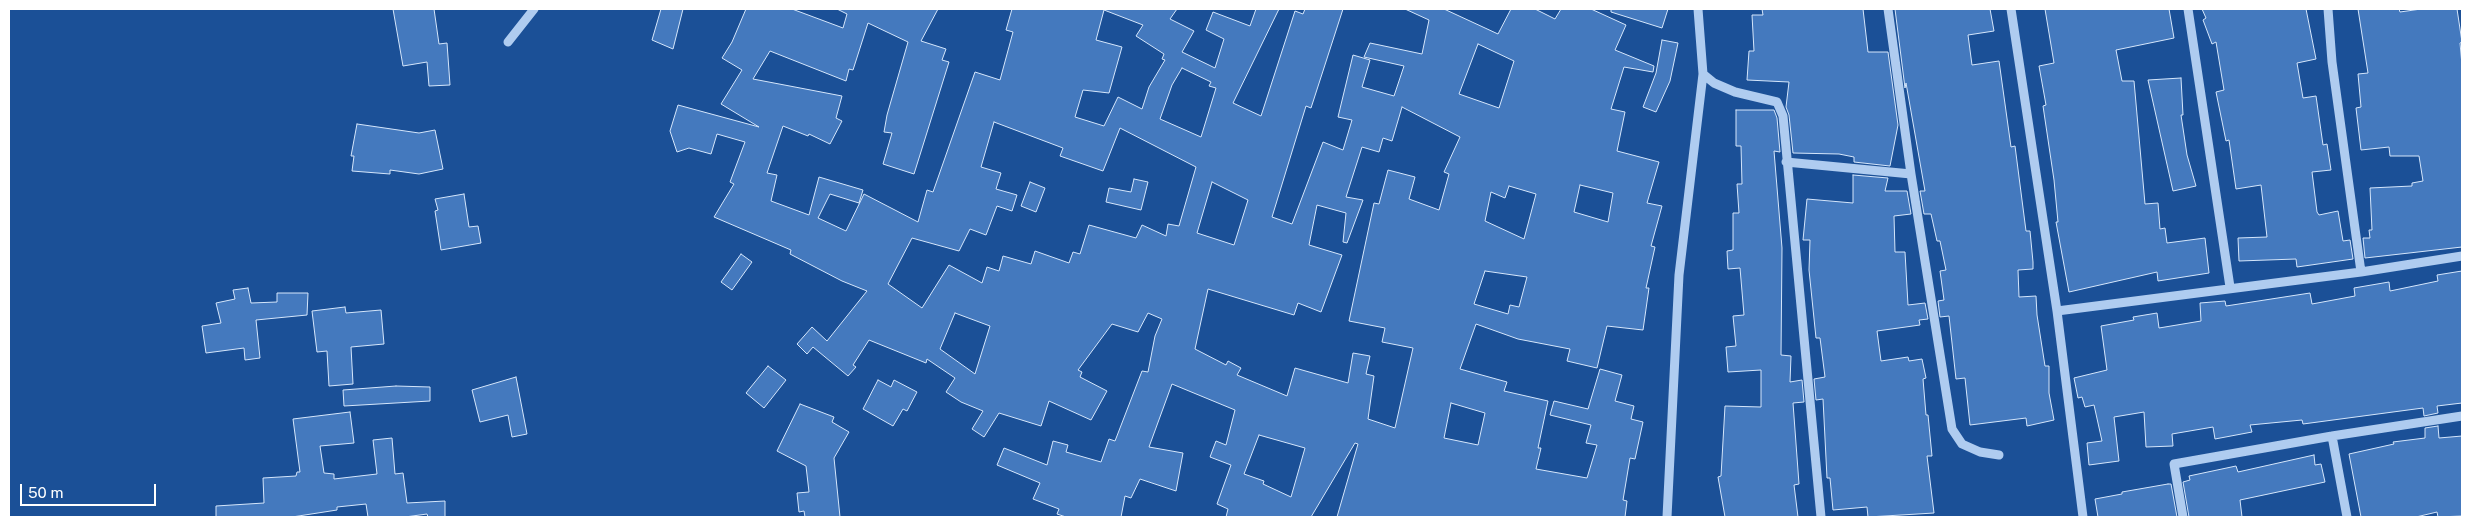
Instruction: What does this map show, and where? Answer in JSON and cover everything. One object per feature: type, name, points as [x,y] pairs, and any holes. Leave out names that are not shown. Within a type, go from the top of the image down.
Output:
[{"type":"street","points":[[508,42],[534,9]]},
{"type":"street","points":[[1667,517],[1678,275],[1703,74],[1698,9]]},
{"type":"street","points":[[1888,9],[1910,174],[1952,429],[1962,444],[1980,452],[2000,455]]},
{"type":"street","points":[[2011,9],[2057,311],[2083,517]]},
{"type":"street","points":[[2188,9],[2230,287]]},
{"type":"street","points":[[2328,9],[2332,62],[2361,272]]},
{"type":"street","points":[[1703,74],[1714,83],[1735,92],[1777,102],[1783,116],[1821,517]]},
{"type":"street","points":[[1786,162],[1910,174]]},
{"type":"street","points":[[2057,311],[2230,287],[2361,272],[2462,256]]},
{"type":"street","points":[[2183,517],[2174,464],[2332,436],[2462,416]]},
{"type":"street","points":[[2332,436],[2347,517]]},
{"type":"building","points":[[393,9],[434,9],[439,44],[447,43],[450,85],[429,86],[427,62],[403,66]]},
{"type":"building","points":[[661,9],[683,9],[673,49],[652,40]]},
{"type":"building","points":[[746,9],[792,9],[843,28],[847,14],[837,9],[938,9],[921,41],[946,49],[942,60],[949,62],[914,174],[883,164],[892,133],[884,132],[887,115],[908,42],[868,23],[853,70],[849,69],[846,81],[770,51],[753,79],[842,96],[836,118],[842,121],[830,144],[809,134],[808,136],[783,126],[767,173],[777,175],[771,201],[809,215],[819,177],[863,190],[859,203],[830,194],[818,218],[846,231],[864,194],[918,222],[927,190],[933,192],[975,72],[1000,80],[1013,32],[1006,30],[1012,9],[1177,9],[1170,19],[1194,31],[1182,52],[1215,68],[1224,39],[1206,30],[1213,12],[1250,26],[1256,9],[1279,9],[1233,103],[1261,116],[1295,11],[1303,14],[1305,9],[1343,9],[1311,108],[1306,106],[1272,217],[1292,224],[1323,142],[1343,150],[1352,120],[1338,117],[1353,55],[1370,60],[1362,87],[1394,96],[1404,66],[1364,57],[1370,43],[1422,54],[1429,20],[1405,9],[1444,9],[1498,34],[1511,9],[1535,9],[1555,19],[1561,9],[1591,9],[1626,25],[1615,50],[1654,66],[1653,72],[1624,67],[1611,109],[1625,112],[1617,151],[1659,162],[1647,203],[1662,206],[1651,246],[1655,247],[1646,288],[1649,288],[1643,330],[1607,326],[1597,368],[1567,361],[1570,349],[1518,339],[1476,324],[1460,369],[1507,382],[1504,391],[1548,401],[1538,448],[1541,448],[1536,469],[1587,478],[1597,445],[1586,443],[1591,425],[1550,415],[1554,401],[1588,409],[1600,369],[1622,375],[1615,401],[1634,406],[1631,419],[1643,422],[1635,459],[1630,458],[1623,500],[1627,501],[1625,517],[1337,517],[1358,444],[1355,443],[1311,517],[1226,517],[1228,509],[1217,504],[1231,465],[1210,457],[1216,441],[1226,445],[1235,410],[1172,384],[1149,447],[1183,453],[1176,491],[1140,479],[1131,498],[1125,496],[1121,517],[1066,517],[1057,514],[1059,509],[1033,499],[1040,483],[997,465],[1004,448],[1047,465],[1053,441],[1068,445],[1066,452],[1101,462],[1109,439],[1115,441],[1142,371],[1148,372],[1155,336],[1162,319],[1148,313],[1138,332],[1112,324],[1078,370],[1082,372],[1080,377],[1107,391],[1091,420],[1049,401],[1041,426],[999,413],[984,437],[972,429],[983,411],[961,402],[946,392],[955,378],[927,359],[926,363],[869,340],[853,365],[856,367],[848,376],[813,347],[807,354],[797,344],[812,327],[827,341],[867,291],[842,281],[790,254],[791,250],[714,217],[734,184],[730,182],[745,142],[717,134],[711,154],[689,148],[677,152],[670,131],[678,105],[759,127],[721,104],[742,70],[722,58],[732,42]],"holes":[[[1104,10],[1143,25],[1136,36],[1164,54],[1162,59],[1165,60],[1149,87],[1142,109],[1118,97],[1104,126],[1075,117],[1083,90],[1109,93],[1122,47],[1096,40]],[[1478,44],[1514,61],[1499,108],[1459,94]],[[1182,68],[1211,82],[1209,86],[1216,88],[1201,137],[1160,119],[1172,85]],[[1402,107],[1460,137],[1444,172],[1449,174],[1439,210],[1409,199],[1415,177],[1388,170],[1379,204],[1374,203],[1349,321],[1385,328],[1382,342],[1413,348],[1395,428],[1368,419],[1374,376],[1366,374],[1370,356],[1353,353],[1348,383],[1295,368],[1287,396],[1237,375],[1241,368],[1228,361],[1226,365],[1195,349],[1208,289],[1294,315],[1298,303],[1321,312],[1342,255],[1309,245],[1317,205],[1346,213],[1343,242],[1347,243],[1363,200],[1346,197],[1362,147],[1379,152],[1383,138],[1392,141]],[[994,122],[1063,148],[1060,156],[1103,171],[1120,128],[1196,167],[1179,226],[1168,224],[1166,236],[1142,225],[1136,238],[1089,225],[1080,254],[1073,252],[1069,263],[1035,251],[1031,264],[1003,256],[999,271],[987,267],[982,283],[949,265],[922,308],[888,284],[912,238],[959,251],[970,229],[986,235],[997,206],[1012,211],[1017,195],[996,189],[1001,173],[981,167]],[[1212,182],[1248,200],[1234,245],[1197,233]],[[1580,185],[1613,193],[1608,222],[1574,212]],[[1509,186],[1536,194],[1524,239],[1485,221],[1491,192],[1505,198]],[[1485,271],[1527,277],[1519,307],[1510,305],[1508,314],[1474,304]],[[955,313],[990,326],[975,374],[940,349]],[[1451,403],[1485,413],[1478,445],[1444,438]],[[1259,435],[1305,448],[1291,497],[1263,484],[1264,481],[1244,474]]]},
{"type":"building","points":[[1611,9],[1668,9],[1662,28],[1611,12]]},
{"type":"building","points":[[1762,9],[1863,9],[1868,52],[1888,52],[1898,125],[1890,166],[1854,162],[1854,157],[1839,154],[1793,153],[1789,115],[1786,107],[1789,82],[1747,80],[1749,51],[1754,51],[1752,15],[1763,15]]},
{"type":"building","points":[[1895,9],[1990,9],[1994,31],[1968,35],[1972,65],[1999,61],[2011,147],[2015,146],[2026,231],[2030,231],[2033,262],[2033,269],[2018,270],[2019,297],[2036,296],[2045,366],[2049,366],[2049,393],[2054,420],[2027,426],[2026,418],[1970,425],[1965,378],[1956,379],[1949,316],[1940,317],[1938,301],[1944,300],[1940,271],[1946,270],[1940,241],[1937,241],[1931,214],[1924,214],[1920,191],[1925,191],[1906,83],[1905,88]]},
{"type":"building","points":[[2045,9],[2169,9],[2174,38],[2116,50],[2122,81],[2134,81],[2145,204],[2158,203],[2160,229],[2165,228],[2167,243],[2205,238],[2209,273],[2158,281],[2157,272],[2069,292],[2056,222],[2058,222],[2054,180],[2043,106],[2046,105],[2039,66],[2054,63]]},
{"type":"building","points":[[2202,9],[2306,9],[2316,59],[2297,63],[2303,98],[2316,96],[2323,145],[2327,144],[2331,170],[2312,172],[2317,212],[2319,215],[2338,211],[2343,241],[2350,240],[2353,259],[2297,267],[2296,259],[2239,261],[2238,238],[2267,237],[2261,185],[2236,189],[2229,140],[2226,141],[2216,92],[2224,90],[2216,42],[2212,44],[2203,20],[2206,18]]},
{"type":"building","points":[[2358,9],[2399,9],[2400,12],[2421,9],[2457,9],[2462,42],[2460,43],[2462,65],[2462,247],[2365,258],[2363,238],[2370,238],[2369,230],[2372,230],[2370,188],[2412,186],[2412,183],[2423,181],[2419,156],[2390,156],[2389,147],[2361,150],[2356,108],[2361,107],[2358,74],[2368,73]]},
{"type":"building","points":[[1662,40],[1678,43],[1670,81],[1656,112],[1643,107],[1656,73]]},
{"type":"building","points":[[2181,78],[2183,115],[2181,115],[2187,155],[2196,186],[2173,191],[2148,80]]},
{"type":"building","points":[[1736,110],[1774,110],[1777,118],[1780,152],[1774,151],[1782,248],[1781,355],[1791,356],[1790,382],[1802,380],[1804,402],[1793,403],[1799,484],[1794,485],[1798,517],[1725,517],[1718,477],[1721,476],[1725,406],[1761,407],[1761,370],[1728,372],[1726,347],[1736,346],[1733,316],[1744,315],[1740,268],[1728,269],[1727,251],[1733,250],[1733,213],[1739,213],[1737,184],[1742,184],[1741,146],[1736,146]]},
{"type":"building","points":[[357,124],[419,133],[435,130],[443,169],[419,174],[390,170],[390,174],[352,171],[354,156],[351,156]]},
{"type":"building","points":[[1853,175],[1888,178],[1885,191],[1907,191],[1911,214],[1894,216],[1895,252],[1905,252],[1908,305],[1925,303],[1928,319],[1919,320],[1920,325],[1877,331],[1881,361],[1908,357],[1909,361],[1922,359],[1926,378],[1923,379],[1932,456],[1927,456],[1934,513],[1868,517],[1867,507],[1833,510],[1830,478],[1827,478],[1823,399],[1816,400],[1814,379],[1825,377],[1820,338],[1816,338],[1809,270],[1810,240],[1803,240],[1807,199],[1853,203]]},
{"type":"building","points":[[1134,179],[1148,182],[1141,210],[1106,202],[1109,188],[1131,192]]},
{"type":"building","points":[[1030,182],[1045,188],[1036,212],[1021,206]]},
{"type":"building","points":[[464,194],[469,227],[478,226],[481,243],[441,250],[435,211],[438,210],[435,199]]},
{"type":"building","points":[[741,254],[752,262],[732,290],[721,282]]},
{"type":"building","points":[[2462,271],[2462,403],[2437,406],[2438,413],[2424,416],[2423,408],[2303,424],[2302,420],[2250,425],[2252,432],[2215,439],[2213,427],[2172,434],[2173,446],[2146,447],[2144,412],[2114,417],[2119,461],[2089,465],[2087,443],[2102,441],[2094,405],[2085,407],[2082,397],[2078,398],[2074,378],[2107,370],[2101,326],[2134,320],[2133,317],[2157,313],[2159,328],[2201,321],[2200,303],[2225,301],[2226,306],[2310,293],[2312,304],[2355,296],[2354,288],[2389,282],[2390,291],[2438,281],[2437,275]]},
{"type":"building","points":[[248,288],[251,303],[277,302],[277,293],[308,293],[307,315],[256,320],[260,358],[245,360],[244,348],[206,353],[202,326],[221,323],[216,303],[235,299],[233,290]]},
{"type":"building","points":[[345,307],[346,313],[381,310],[384,344],[351,347],[353,384],[329,386],[327,351],[317,352],[312,311]]},
{"type":"building","points":[[768,366],[786,380],[764,408],[746,393]]},
{"type":"building","points":[[516,377],[527,434],[512,437],[508,415],[480,422],[472,390]]},
{"type":"building","points":[[878,380],[891,387],[894,380],[917,392],[907,411],[903,409],[893,426],[863,409]]},
{"type":"building","points":[[396,386],[430,387],[430,401],[344,406],[343,390]]},
{"type":"building","points":[[800,404],[834,417],[832,422],[849,432],[834,458],[840,517],[805,517],[804,511],[799,512],[797,493],[809,492],[806,466],[777,451]]},
{"type":"building","points":[[350,412],[354,443],[320,446],[324,473],[334,474],[334,479],[377,474],[373,440],[392,438],[395,474],[403,473],[407,503],[445,501],[445,517],[428,517],[427,514],[405,517],[368,517],[366,504],[337,507],[337,510],[292,517],[216,517],[216,506],[264,503],[263,478],[296,476],[297,472],[300,472],[293,419]]},
{"type":"building","points":[[2438,426],[2439,438],[2462,436],[2462,516],[2438,517],[2437,512],[2416,517],[2361,517],[2349,454],[2394,444],[2393,442],[2425,438],[2425,428]]},
{"type":"building","points":[[2314,455],[2315,465],[2321,464],[2325,482],[2240,500],[2242,517],[2189,517],[2183,482],[2190,480],[2189,476],[2236,466],[2238,472]]},
{"type":"building","points":[[2171,484],[2177,517],[2098,517],[2095,499]]}]
